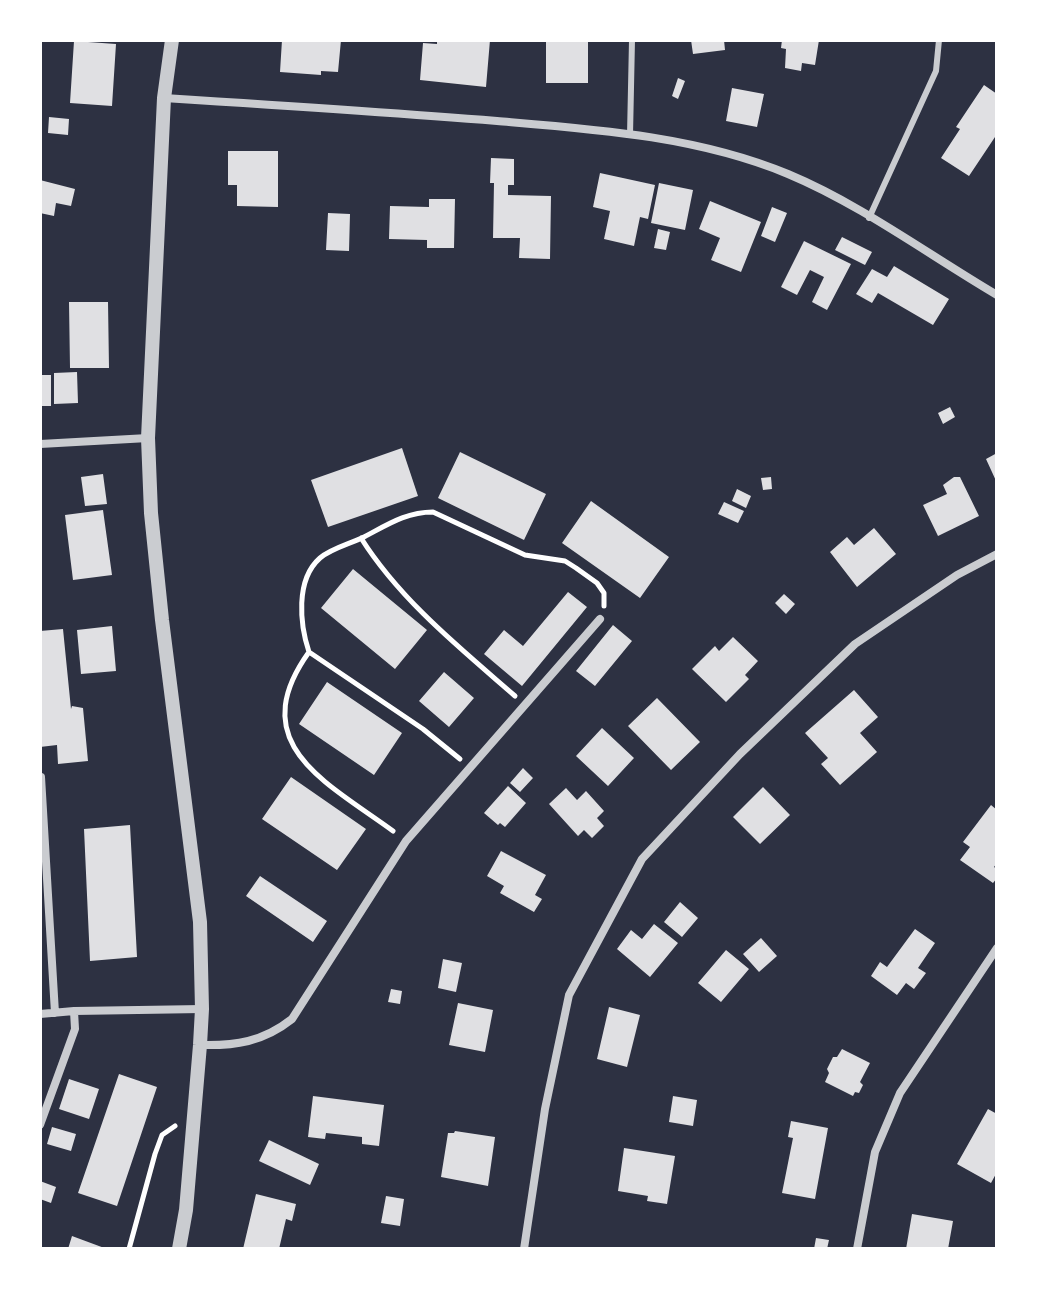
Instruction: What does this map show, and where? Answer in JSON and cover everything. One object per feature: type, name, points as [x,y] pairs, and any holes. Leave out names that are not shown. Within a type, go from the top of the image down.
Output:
[{"type":"street","points":[[172,40],[164,98],[148,438],[151,513],[162,620],[200,922],[200,1045],[186,1210],[179,1249]]},
{"type":"street","points":[[164,98],[358,109],[630,135],[724,154],[786,173],[832,195],[997,295]]},
{"type":"street","points":[[40,444],[148,438]]},
{"type":"street","points":[[524,1249],[545,1109],[569,995],[642,859],[740,754],[855,644],[957,575],[997,554]]},
{"type":"street","points":[[200,1045],[251,1042],[275,1033],[292,1019],[406,841],[600,619]]},
{"type":"street","points":[[41,777],[55,1013]]},
{"type":"street","points":[[857,1249],[875,1152],[900,1093],[997,948]]},
{"type":"street","points":[[40,1014],[202,1009]]},
{"type":"street","points":[[40,1125],[75,1029],[74,1011]]},
{"type":"lane","points":[[630,135],[632,40]]},
{"type":"lane","points":[[869,218],[936,71],[939,40]]},
{"type":"path","points":[[470,767],[423,729],[309,652],[301,610],[305,585],[318,560],[393,521],[416,512],[433,512],[525,555],[565,561],[576,568],[597,583],[604,593],[600,619]]},
{"type":"path","points":[[361,538],[396,583],[453,642],[525,705]]},
{"type":"path","points":[[309,652],[289,689],[284,715],[289,739],[300,760],[406,841]]},
{"type":"path","points":[[129,1249],[162,1135],[193,1119]]},
{"type":"building","points":[[282,40],[341,40],[338,72],[321,71],[321,75],[280,72]]},
{"type":"building","points":[[437,40],[490,40],[486,87],[420,80],[423,43],[437,44]]},
{"type":"building","points":[[546,40],[588,40],[588,83],[546,83]]},
{"type":"building","points":[[691,40],[724,40],[725,50],[693,54]]},
{"type":"building","points":[[782,40],[819,40],[815,65],[802,63],[801,71],[785,68],[786,49],[781,48]]},
{"type":"building","points":[[74,41],[116,44],[112,106],[70,103]]},
{"type":"building","points":[[678,78],[685,81],[678,99],[672,96]]},
{"type":"building","points":[[984,85],[997,94],[997,134],[969,176],[941,158],[960,129],[956,127]]},
{"type":"building","points":[[732,88],[764,94],[757,127],[726,121]]},
{"type":"building","points":[[49,117],[69,119],[68,135],[48,133]]},
{"type":"building","points":[[228,151],[278,151],[278,207],[237,206],[237,185],[228,185]]},
{"type":"building","points":[[491,158],[514,159],[514,185],[508,185],[508,195],[551,196],[550,259],[519,258],[520,238],[493,238]]},
{"type":"building","points":[[600,173],[655,185],[648,219],[640,217],[634,246],[604,239],[610,211],[593,207]]},
{"type":"building","points":[[40,180],[75,189],[71,206],[56,203],[54,216],[40,213]]},
{"type":"building","points":[[659,183],[693,190],[685,230],[651,223]]},
{"type":"building","points":[[429,199],[455,199],[454,248],[427,248],[427,240],[389,239],[390,206],[429,207]]},
{"type":"building","points":[[710,201],[761,222],[741,272],[711,260],[720,238],[699,229]]},
{"type":"building","points":[[772,207],[787,213],[775,242],[761,236]]},
{"type":"building","points":[[328,213],[350,214],[349,251],[326,250]]},
{"type":"building","points":[[658,229],[670,232],[666,250],[654,248]]},
{"type":"building","points":[[842,237],[872,252],[865,265],[835,250]]},
{"type":"building","points":[[804,241],[851,264],[827,310],[812,302],[824,277],[810,270],[797,295],[781,287]]},
{"type":"building","points":[[894,266],[949,299],[933,325],[878,293],[872,303],[856,294],[872,269],[887,277]]},
{"type":"building","points":[[69,302],[108,302],[109,368],[70,368]]},
{"type":"building","points":[[77,372],[78,403],[54,404],[54,373]]},
{"type":"building","points":[[40,375],[51,375],[51,406],[40,406]]},
{"type":"building","points":[[950,407],[955,417],[943,424],[938,413]]},
{"type":"building","points":[[402,448],[418,496],[328,527],[311,480]]},
{"type":"building","points":[[460,452],[546,494],[524,540],[438,498]]},
{"type":"building","points":[[997,453],[997,483],[986,459]]},
{"type":"building","points":[[103,474],[107,504],[85,506],[81,477]]},
{"type":"building","points":[[771,477],[772,489],[763,490],[761,478]]},
{"type":"building","points":[[954,477],[960,477],[979,516],[938,536],[923,505],[947,494],[943,485]]},
{"type":"building","points":[[737,489],[751,496],[746,508],[732,501]]},
{"type":"building","points":[[591,501],[669,557],[640,598],[562,543]]},
{"type":"building","points":[[724,502],[744,511],[738,523],[718,514]]},
{"type":"building","points":[[103,510],[112,575],[73,580],[65,515]]},
{"type":"building","points":[[874,528],[896,554],[857,587],[830,552],[847,537],[854,545]]},
{"type":"building","points":[[353,569],[427,630],[395,669],[321,608]]},
{"type":"building","points":[[568,592],[587,607],[522,686],[484,654],[504,630],[523,646]]},
{"type":"building","points":[[784,594],[795,604],[786,614],[775,603]]},
{"type":"building","points":[[613,625],[632,641],[595,686],[576,671]]},
{"type":"building","points":[[112,626],[116,671],[81,674],[77,630]]},
{"type":"building","points":[[63,629],[71,709],[72,706],[83,708],[88,761],[58,764],[57,745],[40,747],[40,631]]},
{"type":"building","points":[[733,637],[758,661],[745,675],[749,679],[726,702],[692,669],[715,646],[719,651]]},
{"type":"building","points":[[444,672],[474,698],[449,727],[419,701]]},
{"type":"building","points":[[327,682],[402,733],[374,775],[299,724]]},
{"type":"building","points":[[854,690],[878,717],[860,733],[877,752],[840,785],[821,764],[828,758],[805,733]]},
{"type":"building","points":[[657,698],[700,742],[671,770],[628,726]]},
{"type":"building","points":[[602,728],[634,758],[608,786],[576,756]]},
{"type":"building","points":[[523,768],[533,778],[520,792],[510,783]]},
{"type":"building","points":[[291,777],[366,829],[337,870],[262,819]]},
{"type":"building","points":[[508,786],[526,803],[505,827],[484,813]]},
{"type":"building","points":[[763,787],[790,815],[760,844],[733,817]]},
{"type":"building","points":[[566,788],[577,800],[586,791],[604,811],[597,818],[604,826],[592,838],[584,830],[578,836],[549,804]]},
{"type":"building","points":[[991,805],[997,810],[997,863],[994,867],[997,878],[993,883],[960,860],[970,847],[963,842]]},
{"type":"building","points":[[130,825],[137,957],[90,961],[84,829]]},
{"type":"building","points":[[501,851],[546,875],[535,895],[542,899],[534,912],[500,893],[504,886],[487,876]]},
{"type":"building","points":[[260,876],[327,921],[313,942],[246,896]]},
{"type":"building","points":[[680,902],[698,918],[682,937],[664,922]]},
{"type":"building","points":[[654,924],[678,943],[650,977],[617,949],[631,930],[642,939]]},
{"type":"building","points":[[915,929],[935,943],[918,968],[926,973],[914,989],[906,983],[897,995],[871,976],[880,962],[887,967]]},
{"type":"building","points":[[761,938],[777,956],[759,972],[743,954]]},
{"type":"building","points":[[726,950],[749,969],[721,1002],[698,983]]},
{"type":"building","points":[[443,959],[462,963],[456,992],[438,988]]},
{"type":"building","points":[[391,989],[402,991],[400,1004],[388,1002]]},
{"type":"building","points":[[458,1003],[493,1010],[485,1052],[449,1045]]},
{"type":"building","points":[[609,1007],[640,1015],[627,1067],[597,1059]]},
{"type":"building","points":[[842,1049],[870,1063],[860,1082],[863,1085],[859,1093],[855,1092],[853,1096],[825,1082],[833,1057],[837,1057]]},
{"type":"building","points":[[119,1074],[157,1087],[117,1206],[78,1193]]},
{"type":"building","points":[[69,1079],[99,1089],[89,1119],[59,1109]]},
{"type":"building","points":[[313,1096],[384,1105],[379,1146],[362,1144],[362,1137],[326,1133],[325,1139],[308,1137]]},
{"type":"building","points":[[673,1096],[697,1100],[693,1126],[669,1122]]},
{"type":"building","points":[[988,1109],[997,1114],[997,1172],[991,1183],[957,1164]]},
{"type":"building","points":[[791,1121],[828,1128],[815,1199],[782,1193],[793,1138],[788,1137]]},
{"type":"building","points":[[52,1127],[76,1134],[71,1151],[47,1144]]},
{"type":"building","points":[[455,1131],[495,1137],[488,1186],[441,1177],[448,1133]]},
{"type":"building","points":[[269,1140],[319,1164],[310,1185],[259,1161]]},
{"type":"building","points":[[624,1148],[675,1156],[667,1204],[647,1201],[648,1196],[618,1191]]},
{"type":"building","points":[[40,1181],[56,1187],[51,1203],[40,1199]]},
{"type":"building","points":[[256,1194],[296,1204],[292,1221],[286,1219],[279,1249],[243,1249]]},
{"type":"building","points":[[386,1196],[404,1199],[400,1226],[381,1223]]},
{"type":"building","points":[[912,1214],[953,1221],[948,1249],[906,1249]]},
{"type":"building","points":[[72,1236],[107,1249],[68,1249]]},
{"type":"building","points":[[816,1238],[829,1240],[827,1249],[814,1249]]}]
